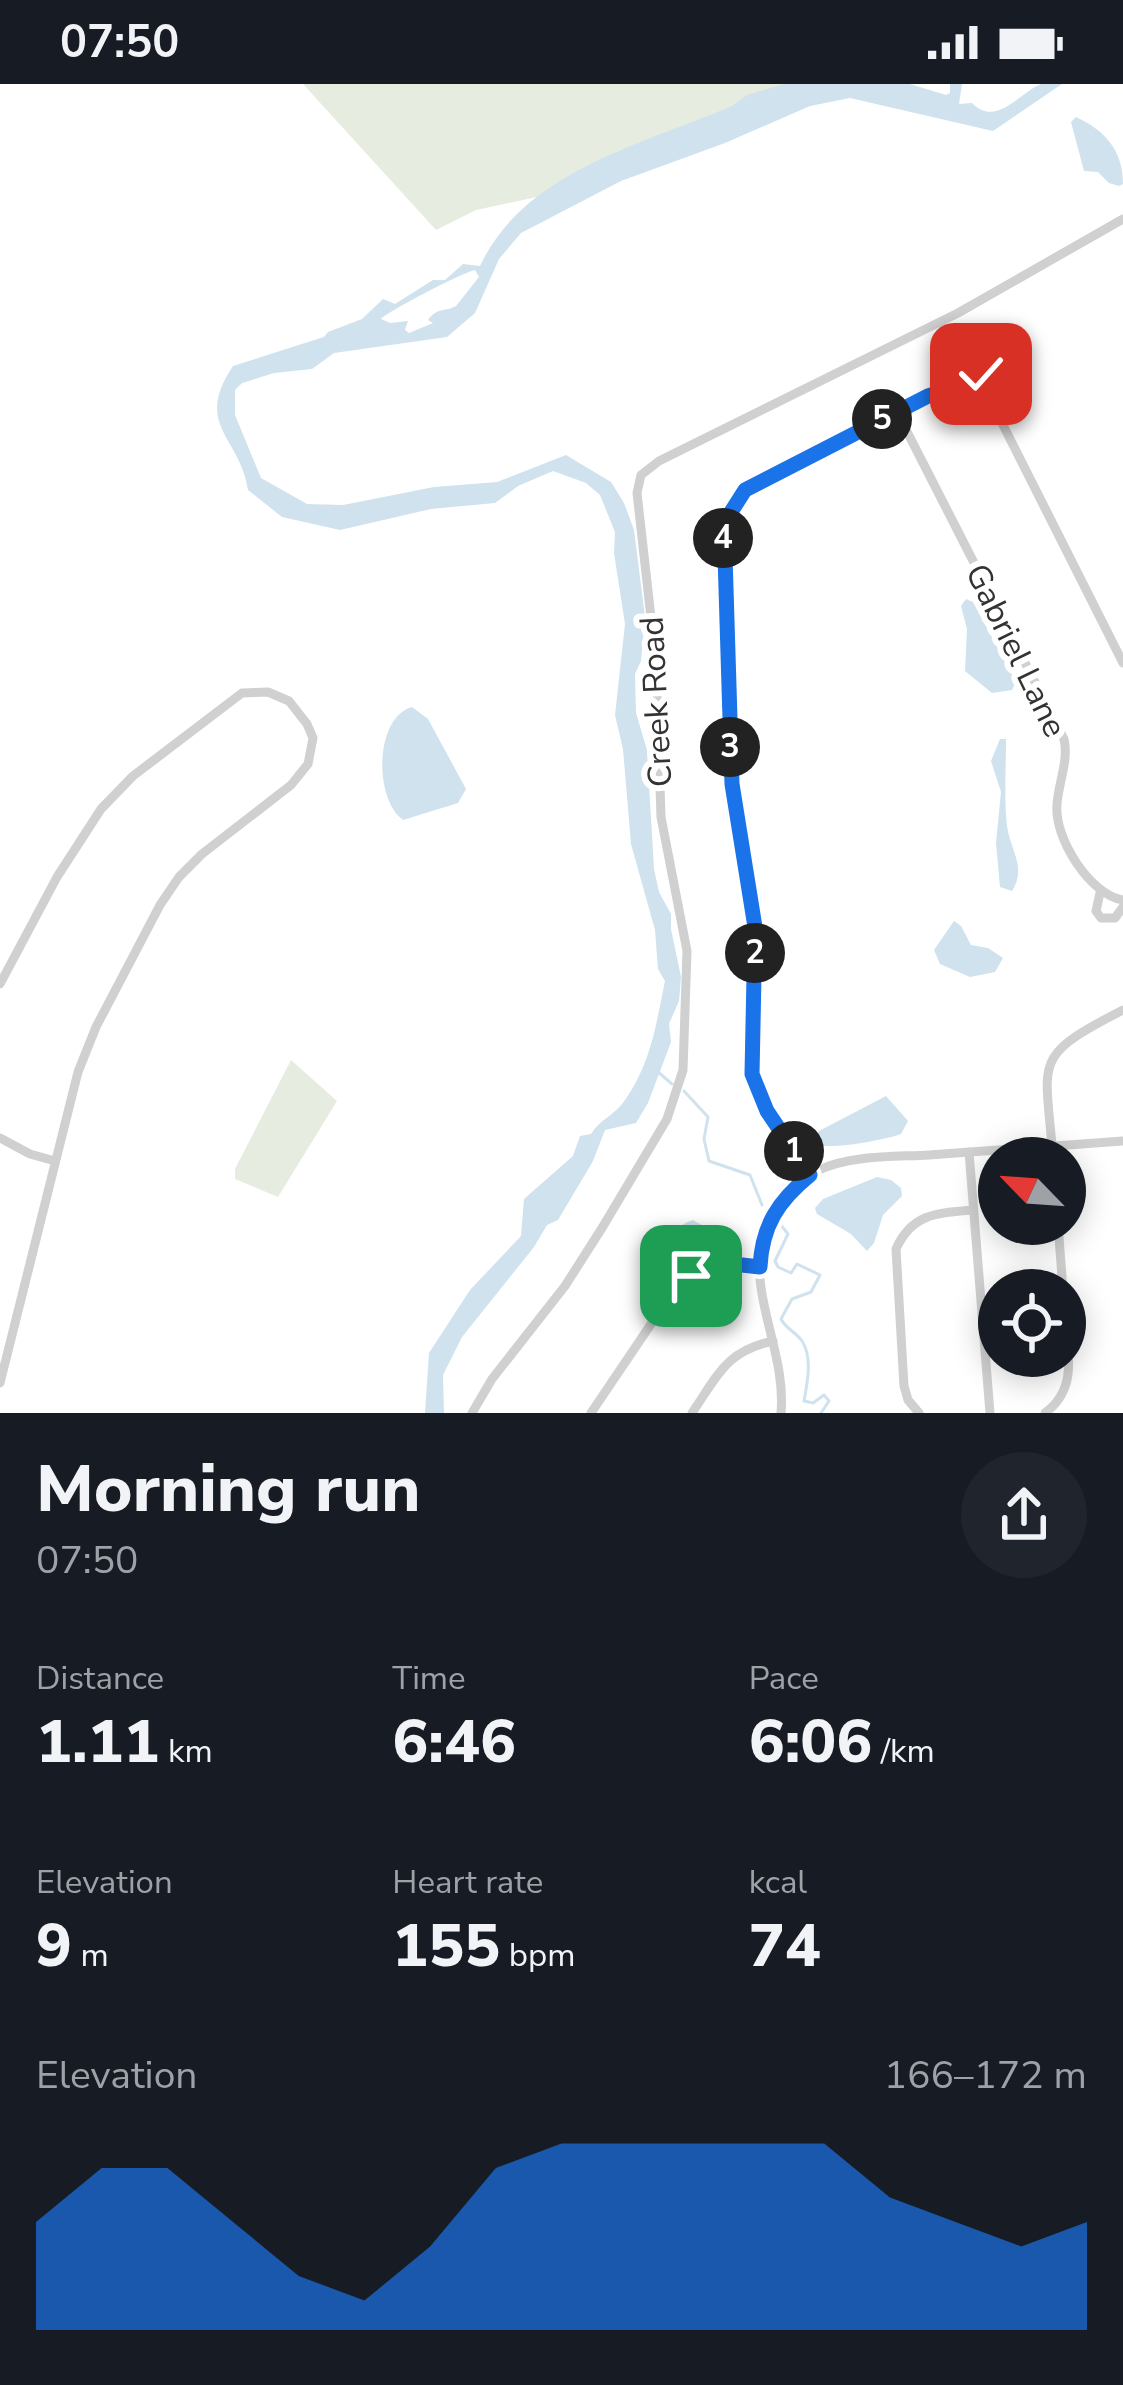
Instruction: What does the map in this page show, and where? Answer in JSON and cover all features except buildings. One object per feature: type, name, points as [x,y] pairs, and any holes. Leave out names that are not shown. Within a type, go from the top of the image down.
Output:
[{"type":"street","name":"Creek Road","points":[[472,1413],[492,1378],[594,1242],[667,1119],[683,1070],[687,951],[659,796],[655,641],[637,493],[641,475],[659,461],[958,313],[1123,219]]},
{"type":"street","points":[[954,388],[962,373],[976,370],[984,380],[980,397]]},
{"type":"street","points":[[810,1175],[767,1111],[752,1074],[755,927],[732,784],[724,523],[745,490],[897,412],[944,389],[980,397],[998,415],[1123,663]]},
{"type":"street","name":"Gabriel Lane","points":[[897,412],[1064,740],[1057,816],[1083,872],[1100,893],[1123,904],[1115,918],[1101,918],[1096,911],[1100,893]]},
{"type":"street","points":[[0,984],[74,847],[114,793],[242,693],[268,692],[289,701],[313,738],[308,764],[291,784],[178,878],[84,1052],[0,1382]]},
{"type":"street","points":[[1052,1137],[1050,1061],[1068,1039],[1123,1010]]},
{"type":"street","points":[[0,1138],[55,1161]]},
{"type":"street","points":[[1086,1147],[1123,1142]]},
{"type":"street","points":[[969,1152],[990,1413]]},
{"type":"street","points":[[781,1413],[782,1382],[760,1289],[761,1244],[771,1215],[810,1175],[847,1162],[978,1152]]},
{"type":"street","points":[[919,1413],[904,1386],[896,1249],[906,1230],[924,1216],[973,1210]]},
{"type":"street","points":[[591,1413],[679,1284],[733,1264],[760,1267]]},
{"type":"street","points":[[692,1413],[730,1357],[748,1346],[773,1341]]},
{"type":"street","points":[[1046,1413],[1064,1394],[1068,1377]]},
{"type":"shaded area","points":[[303,84],[807,84],[546,195],[476,210],[436,230]]},
{"type":"shaded area","points":[[291,1060],[337,1101],[278,1197],[235,1179],[235,1169]]},
{"type":"water","points":[[784,84],[910,84],[946,95],[950,84],[962,84],[959,104],[972,103],[990,112],[1041,84],[1062,84],[993,131],[850,98],[810,106],[621,181],[521,233],[499,259],[475,313],[447,337],[334,353],[312,369],[274,373],[242,383],[235,390],[235,415],[261,478],[307,504],[343,505],[434,487],[497,482],[566,455],[611,482],[634,530],[645,617],[641,661],[635,674],[636,713],[647,750],[654,869],[671,914],[681,977],[679,1001],[669,1024],[671,1042],[636,1123],[605,1130],[593,1161],[558,1220],[547,1225],[462,1337],[443,1375],[444,1413],[425,1413],[429,1353],[470,1290],[521,1236],[524,1199],[573,1156],[580,1136],[591,1134],[625,1100],[647,1058],[659,1013],[665,981],[658,969],[655,930],[631,844],[623,749],[615,715],[625,624],[615,532],[600,495],[586,483],[553,471],[518,486],[495,503],[431,509],[340,530],[282,517],[248,490],[222,430],[217,403],[233,366],[324,337],[362,319],[383,299],[395,304],[433,280],[445,280],[463,264],[480,266],[500,233],[556,184],[625,148],[732,106],[747,95]],"holes":[[[475,270],[479,277],[456,306],[431,316],[428,320],[433,323],[409,333],[405,330],[408,321],[381,319],[468,272]]]},
{"type":"water","points":[[1076,117],[1111,143],[1123,184],[1084,171],[1071,122]]},
{"type":"water","points":[[966,599],[973,602],[1016,682],[1012,690],[992,693],[965,671],[967,629],[961,606]]},
{"type":"water","points":[[412,707],[428,719],[466,789],[458,803],[403,820],[387,795],[382,760],[390,726]]},
{"type":"water","points":[[1000,739],[1006,739],[1006,816],[1018,866],[1012,891],[1000,887],[996,843],[1001,792],[991,761]]},
{"type":"water","points":[[954,921],[971,945],[988,948],[1003,958],[995,972],[970,977],[940,964],[934,950]]},
{"type":"water","points":[[886,1096],[908,1121],[901,1134],[858,1144],[815,1145],[819,1131]]},
{"type":"water","points":[[877,1177],[891,1180],[901,1188],[902,1196],[883,1215],[867,1251],[815,1208],[823,1199]]},
{"type":"water","points":[[693,1220],[710,1230],[717,1244],[710,1252],[669,1267],[659,1257],[668,1239]]},
{"type":"waterway","points":[[657,1071],[672,1084]]},
{"type":"waterway","points":[[684,1091],[708,1117],[704,1139],[709,1161],[750,1175],[762,1205]]},
{"type":"waterway","points":[[543,1211],[559,1189]]},
{"type":"waterway","points":[[780,1224],[788,1234],[775,1261],[778,1267],[791,1273],[797,1264],[820,1275],[811,1292],[792,1299],[781,1319],[800,1338],[807,1355],[804,1401],[813,1403],[824,1395],[829,1401],[821,1413]]},
{"type":"route","points":[[691,1276],[733,1264],[760,1267],[761,1244],[771,1215],[810,1175],[767,1111],[752,1074],[755,927],[732,784],[724,523],[745,490],[928,396],[954,388],[970,369],[981,374]]}]
